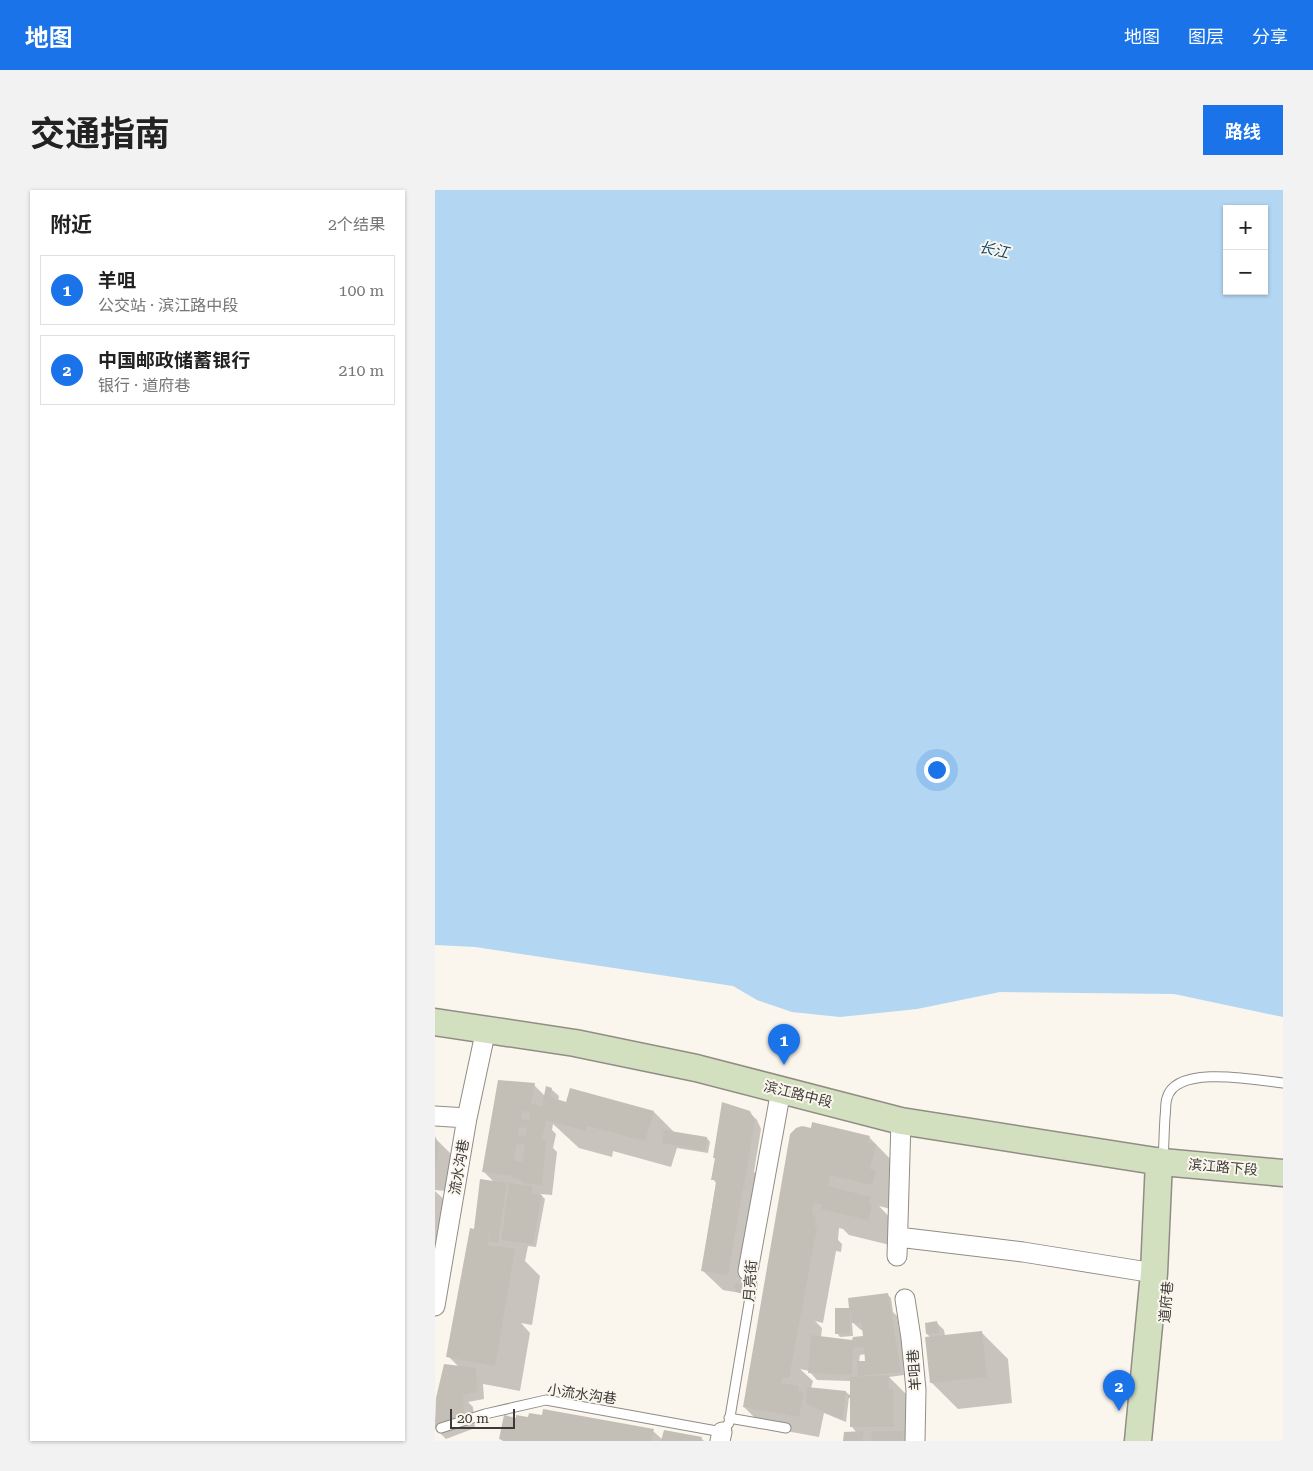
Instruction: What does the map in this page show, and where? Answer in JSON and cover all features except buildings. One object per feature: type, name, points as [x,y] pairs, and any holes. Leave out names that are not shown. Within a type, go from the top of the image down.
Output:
[{"type":"main road","name":"滨江路中段","points":[[435,1022],[575,1043],[697,1068],[901,1121],[1165,1162]]},
{"type":"main road","name":"滨江路下段","points":[[1165,1162],[1283,1173]]},
{"type":"main road","name":"道府巷","points":[[1138,1441],[1165,1162]]},
{"type":"main road","name":"道府巷","points":[[1153,1441],[1168,1274],[1165,1162]]},
{"type":"street","name":"流水沟巷","points":[[435,1306],[467,1118],[486,1029]]},
{"type":"street","name":"月亮街","points":[[748,1271],[781,1090]]},
{"type":"street","points":[[435,1116],[467,1118]]},
{"type":"street","points":[[897,1256],[901,1121]]},
{"type":"street","name":"道府巷","points":[[898,1236],[1023,1252],[1153,1273]]},
{"type":"street","name":"羊咀巷","points":[[905,1298],[916,1390],[915,1441]]},
{"type":"lane","points":[[1165,1162],[1167,1098],[1182,1081],[1191,1078],[1219,1077],[1283,1083]]},
{"type":"lane","name":"月亮街","points":[[724,1430],[752,1285],[748,1271]]},
{"type":"lane","name":"小流水沟巷","points":[[441,1428],[485,1414],[546,1400],[724,1430],[786,1428]]},
{"type":"water","name":"长江","points":[[435,190],[1283,190],[1283,1017],[1174,994],[1000,992],[917,1009],[840,1017],[792,1012],[757,1000],[733,986],[475,947],[435,945]]},
{"type":"place","name":"羊咀","points":[[784,1065]]},
{"type":"place","name":"中国邮政储蓄银行","points":[[1119,1411]]}]
